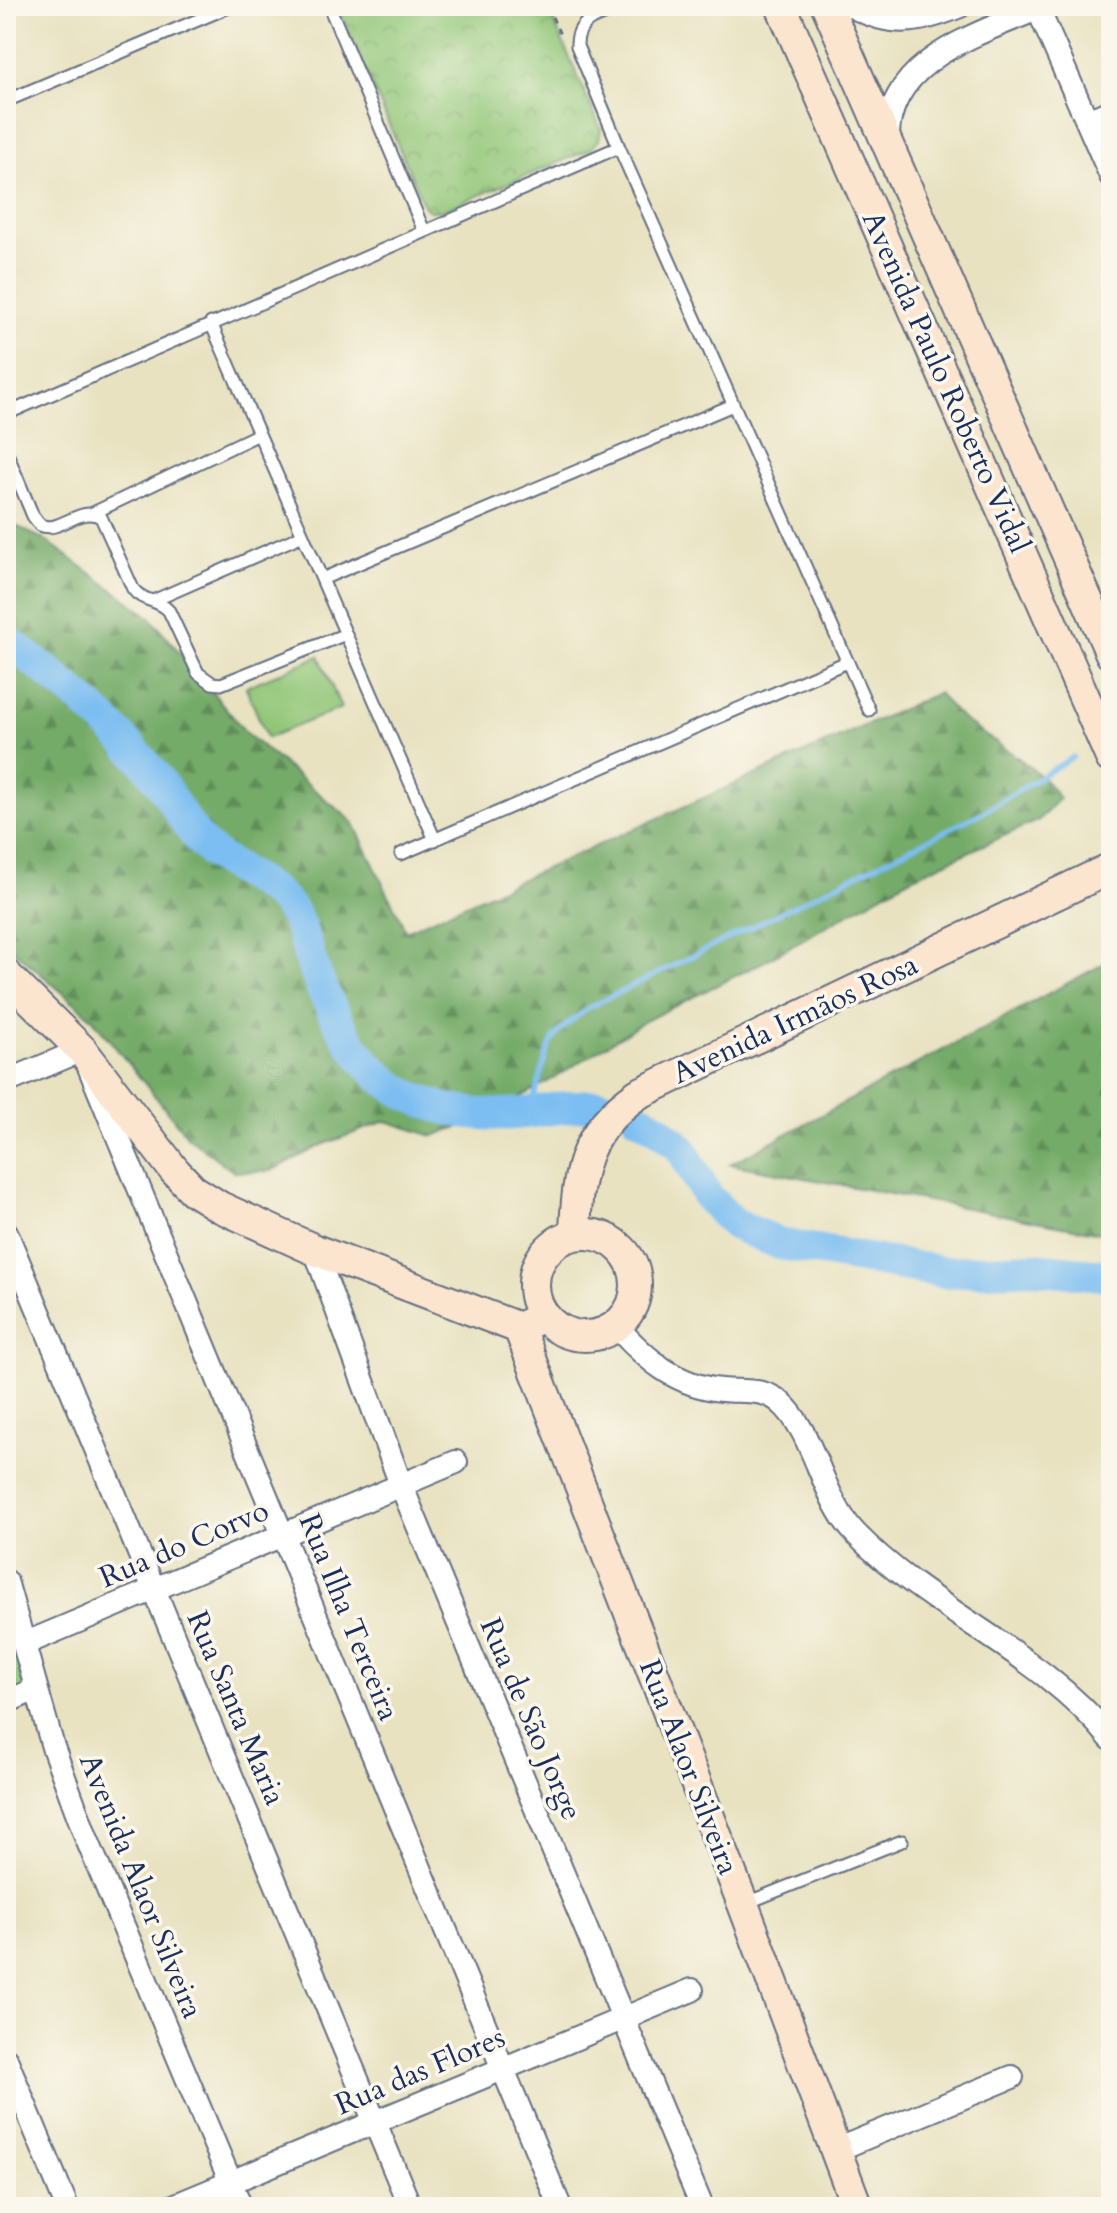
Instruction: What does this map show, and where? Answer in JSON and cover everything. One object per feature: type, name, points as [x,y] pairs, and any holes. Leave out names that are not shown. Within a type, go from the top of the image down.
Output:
[{"type":"street","name":"Avenida Paulo Roberto Vidal","points":[[781,6],[1056,634],[1110,746]]},
{"type":"street","name":"Avenida Paulo Roberto Vidal","points":[[827,6],[1111,654]]},
{"type":"street","points":[[852,6],[870,16],[903,22],[928,19],[960,6]]},
{"type":"street","points":[[849,161],[873,161],[889,146],[888,123],[893,105],[904,84],[928,60],[1041,7],[1111,176]]},
{"type":"street","points":[[1087,121],[1111,111]]},
{"type":"street","points":[[1056,634],[1078,656],[1098,698],[1103,704],[1111,706]]},
{"type":"street","name":"Avenida Irmãos Rosa","points":[[575,1234],[578,1186],[585,1155],[607,1120],[638,1094],[1107,867]]},
{"type":"street","points":[[6,975],[82,1050],[174,1170],[193,1190],[220,1207],[315,1250],[532,1322],[578,1336],[598,1335],[624,1318],[634,1300],[636,1279],[629,1259],[615,1243],[596,1234],[575,1234],[556,1242],[541,1257],[537,1266],[534,1287],[539,1307],[532,1322]]},
{"type":"street","points":[[6,1082],[82,1050]]},
{"type":"street","name":"Rua Ilha Terceira","points":[[82,1050],[560,2207]]},
{"type":"street","name":"Rua Santa Maria","points":[[6,1232],[410,2207]]},
{"type":"street","name":"Rua de São Jorge","points":[[315,1250],[401,1485],[702,2207]]},
{"type":"street","name":"Rua Alaor Silveira","points":[[532,1322],[743,1904],[857,2207]]},
{"type":"street","points":[[616,1326],[644,1356],[684,1380],[723,1390],[764,1393],[778,1400],[792,1414],[826,1486],[854,1532],[917,1584],[1102,1716],[1111,1739]]},
{"type":"street","name":"Rua do Corvo","points":[[24,1644],[456,1462]]},
{"type":"street","name":"Avenida Alaor Silveira","points":[[6,1581],[53,1747],[86,1837],[241,2207]]},
{"type":"street","points":[[6,1702],[36,1689]]},
{"type":"street","name":"Rua das Flores","points":[[171,2207],[692,1990]]},
{"type":"street","points":[[6,2059],[67,2207]]},
{"type":"street","points":[[836,2150],[1012,2077]]},
{"type":"lane","points":[[6,101],[231,6]]},
{"type":"lane","points":[[329,6],[424,231]]},
{"type":"lane","points":[[629,6],[584,22],[577,34],[577,46],[869,710]]},
{"type":"lane","points":[[6,414],[619,147]]},
{"type":"lane","points":[[211,323],[435,840]]},
{"type":"lane","points":[[322,579],[733,405]]},
{"type":"lane","points":[[6,451],[33,516],[40,525],[51,527],[85,513],[93,513],[259,434]]},
{"type":"lane","points":[[93,513],[105,524],[137,595],[155,600],[169,611],[198,673],[212,683],[221,684],[346,634]]},
{"type":"lane","points":[[155,600],[303,535]]},
{"type":"lane","points":[[401,854],[847,662]]},
{"type":"lane","points":[[743,1904],[902,1841]]},
{"type":"path","points":[[547,6],[564,45]]},
{"type":"green space","points":[[338,6],[547,6],[601,129],[599,140],[591,149],[441,211],[430,211],[424,206]]},
{"type":"green space","points":[[6,521],[47,541],[150,617],[247,734],[353,822],[406,931],[938,693],[960,717],[1038,774],[1059,799],[1039,820],[909,879],[761,963],[645,1021],[478,1121],[433,1136],[386,1121],[322,1145],[271,1171],[234,1172],[188,1137],[91,1017],[6,944]]},
{"type":"green space","points":[[319,656],[341,708],[267,738],[246,687]]},
{"type":"green space","points":[[1111,960],[1111,1235],[730,1164]]},
{"type":"green space","points":[[6,1612],[31,1685],[6,1698]]},
{"type":"waterway","points":[[6,640],[65,686],[121,737],[154,774],[202,843],[285,902],[299,925],[320,984],[339,1024],[364,1060],[380,1076],[417,1099],[469,1113],[509,1114],[601,1105]]},
{"type":"waterway","points":[[521,1113],[534,1096],[552,1042],[561,1030],[588,1008],[983,812],[1073,757]]},
{"type":"waterway","points":[[637,1116],[681,1148],[708,1197],[734,1224],[780,1244],[943,1272],[1034,1268],[1111,1276]]}]
